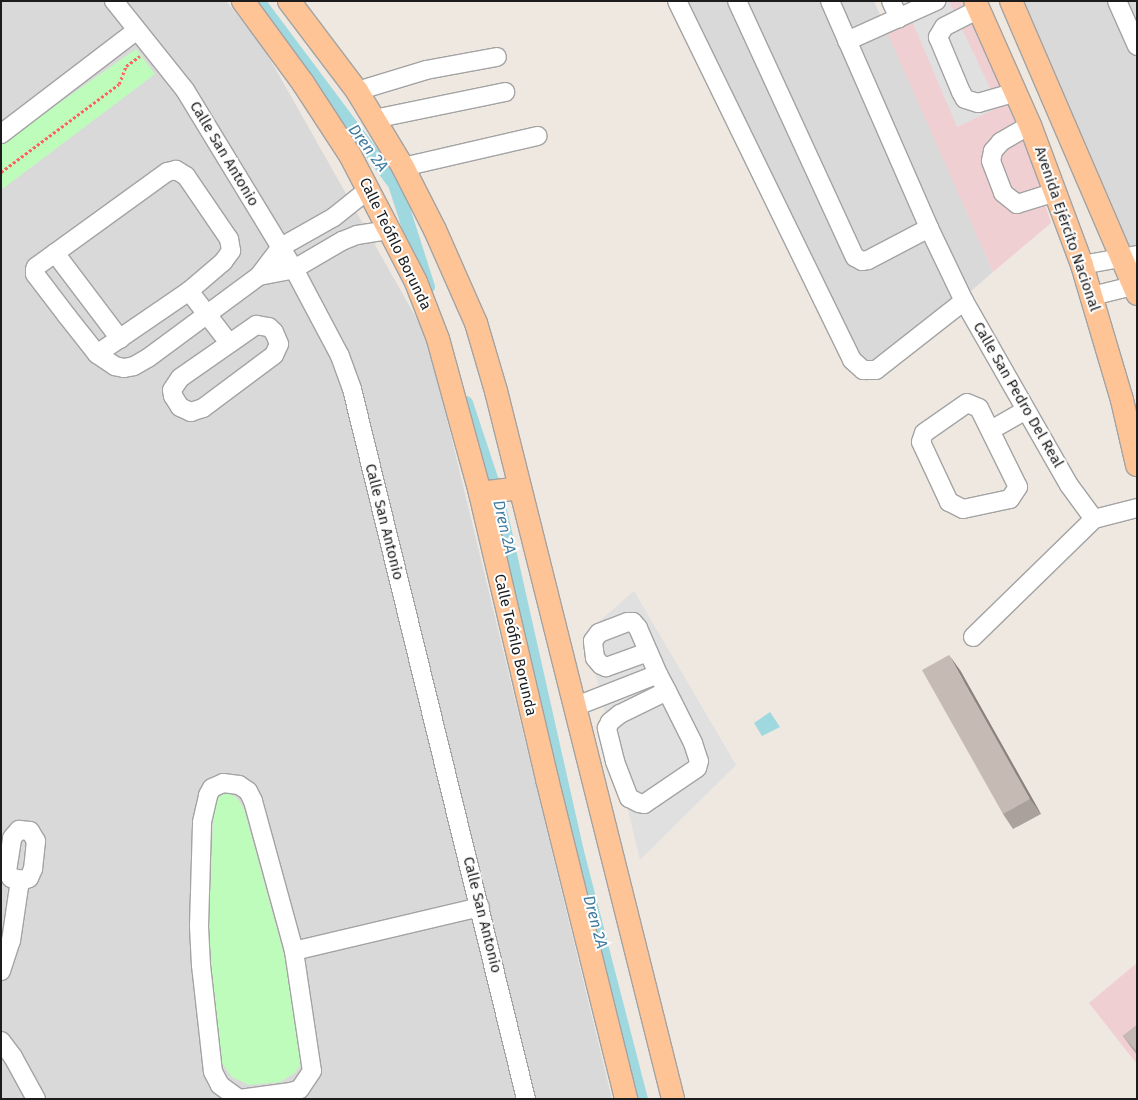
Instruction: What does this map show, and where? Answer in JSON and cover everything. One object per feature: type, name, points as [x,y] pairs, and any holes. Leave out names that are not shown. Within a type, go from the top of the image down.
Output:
[{"type":"main road","name":"Calle Teófilo Borunda","points":[[243,1],[327,118],[369,189],[416,282],[438,339],[484,492],[547,779],[626,1099]]},
{"type":"main road","points":[[289,1],[357,91],[402,167],[435,230],[476,323],[496,391],[515,489],[574,706],[672,1099]]},
{"type":"main road","points":[[1011,1],[1130,257],[1136,288]]},
{"type":"main road","name":"Avenida Ejército Nacional","points":[[977,5],[1030,125],[1082,265],[1122,400],[1137,465]]},
{"type":"main road","points":[[484,492],[515,489]]},
{"type":"street","name":"Calle San Antonio","points":[[114,1],[185,90],[294,269],[340,356],[352,389],[526,1099]]},
{"type":"street","points":[[677,1],[847,352],[857,366],[863,370],[876,370],[964,301]]},
{"type":"street","points":[[737,1],[855,257],[862,261],[868,260],[929,228]]},
{"type":"street","name":"Calle San Pedro Del Real","points":[[830,1],[929,228],[964,301],[1069,485],[1094,519]]},
{"type":"street","points":[[892,1],[899,18]]},
{"type":"street","points":[[846,41],[936,1]]},
{"type":"street","points":[[1117,1],[1137,46]]},
{"type":"street","points":[[977,5],[944,27],[938,37],[961,92],[965,99],[978,103],[1016,92]]},
{"type":"street","points":[[1,134],[137,30]]},
{"type":"street","points":[[357,91],[426,70],[497,57]]},
{"type":"street","points":[[374,119],[505,92]]},
{"type":"street","points":[[1030,125],[1001,142],[993,151],[991,160],[1003,193],[1017,204],[1056,192]]},
{"type":"street","points":[[402,167],[537,136]]},
{"type":"street","points":[[97,354],[189,291],[228,256],[231,246],[229,239],[186,176],[176,170],[167,172],[36,266],[35,274],[66,316],[97,354],[115,366],[124,368],[134,366],[208,315],[259,276],[281,247],[334,217],[369,189]]},
{"type":"street","points":[[259,276],[294,269],[342,241],[365,233],[390,230]]},
{"type":"street","points":[[55,253],[120,339]]},
{"type":"street","points":[[1082,265],[1130,257]]},
{"type":"street","points":[[1092,296],[1136,288]]},
{"type":"street","points":[[189,291],[229,343]]},
{"type":"street","points":[[66,316],[89,298]]},
{"type":"street","points":[[256,325],[262,325],[274,332],[279,344],[274,354],[203,408],[191,412],[180,407],[173,396],[176,383],[189,370],[229,343],[256,325]]},
{"type":"street","points":[[967,404],[979,408],[991,430],[1018,487],[1017,491],[1010,499],[962,509],[952,506],[924,451],[922,437],[967,404]]},
{"type":"street","points":[[991,430],[1026,410]]},
{"type":"street","points":[[973,637],[1094,519],[1137,508]]},
{"type":"street","points":[[648,652],[693,743],[699,765],[644,804],[639,803],[629,798],[615,761],[607,728],[610,722],[620,714],[667,691]]},
{"type":"street","points":[[574,706],[658,674]]},
{"type":"street","points":[[223,783],[239,785],[248,791],[258,815],[294,951],[312,1071],[300,1088],[291,1092],[239,1098],[220,1085],[213,1072],[201,965],[199,926],[202,822],[204,807],[212,788],[223,783]]},
{"type":"street","points":[[1,971],[11,941],[20,880]]},
{"type":"street","points":[[294,951],[480,907]]},
{"type":"street","points":[[1,1041],[13,1056],[36,1099]]},
{"type":"path","points":[[1,172],[118,84],[126,66],[152,48]]},
{"type":"shaded area","points":[[1,1],[226,1],[262,45],[427,337],[612,1099],[1,1099]]},
{"type":"shaded area","points":[[686,1],[874,1],[993,272],[866,382]]},
{"type":"shaded area","points":[[949,1],[999,107],[957,127],[912,21]]},
{"type":"shaded area","points":[[952,1],[963,2],[1025,141],[1051,223],[993,272],[887,32]]},
{"type":"shaded area","points":[[1021,1],[1137,1],[1137,266]]},
{"type":"shaded area","points":[[634,591],[736,765],[640,860],[586,633]]},
{"type":"shaded area","points":[[1137,963],[1137,1064],[1089,1003]]},
{"type":"green space","points":[[136,49],[155,74],[1,190],[1,144]]},
{"type":"green space","points":[[225,792],[236,797],[244,809],[284,955],[303,1061],[295,1073],[280,1082],[249,1085],[232,1077],[219,1059],[210,979],[209,915],[214,802]]},
{"type":"water","points":[[770,712],[780,727],[762,736],[754,723]]},
{"type":"building","points":[[949,655],[1030,799],[1003,814],[922,670]]},
{"type":"building","points":[[1137,1025],[1137,1052],[1123,1036]]},
{"type":"waterway","name":"Dren 2A","points":[[258,1],[395,184],[428,287]]},
{"type":"waterway","name":"Dren 2A","points":[[466,403],[497,497],[577,852],[641,1099]]}]
